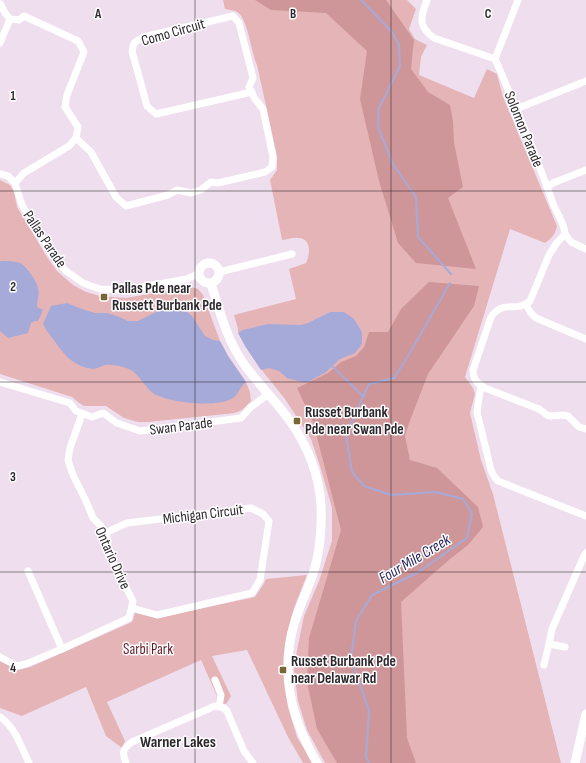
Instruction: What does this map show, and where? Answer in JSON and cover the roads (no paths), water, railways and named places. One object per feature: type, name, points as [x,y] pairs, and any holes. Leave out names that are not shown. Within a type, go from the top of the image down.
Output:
[{"type":"street","points":[[427,0],[422,12],[421,21],[427,33],[434,38],[495,59],[518,0]]},
{"type":"street","points":[[0,4],[5,14],[10,19],[19,20],[24,16],[78,41],[84,52],[67,95],[65,107],[78,128],[76,138],[69,146],[24,173],[15,183],[8,176],[0,174]]},
{"type":"street","name":"Como Circuit","points":[[233,16],[239,23],[253,78],[250,87],[252,92],[156,114],[146,106],[132,51],[134,43],[143,37],[233,16]]},
{"type":"street","points":[[0,43],[10,19]]},
{"type":"street","name":"Solomon Parade","points":[[495,59],[531,144],[565,234],[571,242],[586,249]]},
{"type":"street","points":[[516,109],[586,81]]},
{"type":"street","points":[[76,138],[91,152],[116,197],[126,206],[168,195],[178,190],[191,193],[201,190],[211,182],[218,183],[265,172],[272,167],[273,157],[263,109],[255,99],[252,92]]},
{"type":"street","points":[[547,187],[586,170]]},
{"type":"street","name":"Pallas Parade","points":[[15,183],[22,205],[53,256],[66,271],[83,283],[100,289],[124,290],[187,279],[198,274]]},
{"type":"street","points":[[565,234],[549,255],[530,301],[516,307],[506,306],[499,308],[494,312],[473,370],[474,379],[488,389],[539,409],[547,415],[568,416],[579,427],[586,430]]},
{"type":"street","points":[[554,248],[571,242]]},
{"type":"street","points":[[219,272],[292,254]]},
{"type":"street","points":[[209,263],[217,266],[219,272],[216,281],[211,284],[201,281],[198,274],[200,267],[209,263]]},
{"type":"street","points":[[211,284],[228,337],[244,365],[289,420],[298,434],[313,467],[318,486],[321,502],[321,540],[312,577],[294,622],[287,670],[294,713],[300,731],[316,763]]},
{"type":"street","points":[[526,304],[530,312],[536,318],[586,339]]},
{"type":"street","points":[[0,384],[70,403],[76,411],[82,414]]},
{"type":"street","points":[[481,385],[477,412],[491,470],[494,476],[498,480],[586,516]]},
{"type":"street","points":[[479,400],[488,389]]},
{"type":"street","name":"Swan Parade","points":[[82,414],[92,417],[103,414],[117,423],[140,431],[241,418],[250,408],[268,394]]},
{"type":"street","name":"Ontario Drive","points":[[0,657],[17,666],[26,664],[129,618],[133,601],[107,551],[108,540],[105,533],[101,526],[93,518],[72,475],[68,460],[70,448],[82,414]]},
{"type":"street","name":"Michigan Circuit","points":[[105,533],[127,523],[251,508],[263,514],[269,521],[260,580],[252,593],[157,615],[132,608]]},
{"type":"street","points":[[544,665],[552,629],[586,553]]},
{"type":"street","points":[[28,571],[62,649]]},
{"type":"street","points":[[549,644],[565,647]]},
{"type":"street","points":[[215,680],[221,695],[219,706]]},
{"type":"street","points":[[126,763],[124,752],[132,742],[212,706],[219,706],[227,711],[244,751],[253,763]]},
{"type":"street","points":[[575,763],[586,714]]},
{"type":"street","points":[[0,717],[6,721],[13,730],[29,763]]},
{"type":"water","points":[[1,261],[13,261],[20,263],[29,271],[39,290],[37,307],[43,310],[38,321],[31,323],[28,333],[8,338],[0,331]]},
{"type":"water","points":[[67,303],[95,313],[107,313],[128,321],[138,321],[162,309],[174,307],[184,310],[192,316],[205,336],[213,340],[220,341],[228,356],[246,382],[233,398],[226,401],[216,403],[181,402],[153,393],[129,369],[105,365],[93,369],[76,364],[63,353],[43,324],[51,306]]},
{"type":"water","points":[[330,312],[344,312],[354,319],[362,332],[362,344],[355,353],[340,359],[326,372],[308,382],[287,378],[279,371],[269,368],[261,370],[238,333],[243,330],[268,324],[301,325]]},
{"type":"waterway","name":"Four Mile Creek","points":[[361,0],[392,32],[399,45],[400,66],[379,108],[378,127],[393,164],[416,197],[418,237],[451,274]]},
{"type":"waterway","name":"Four Mile Creek","points":[[369,763],[366,757],[369,711],[351,658],[356,621],[372,595],[417,573],[467,538],[472,513],[463,499],[436,492],[391,495],[364,486],[352,472],[346,434],[369,384],[394,378],[450,283]]},
{"type":"waterway","points":[[332,366],[364,397]]},
{"type":"place","name":"Pallas Pde near Russett Burbank Pde","points":[[104,297]]},
{"type":"place","name":"Russet Burbank Pde near Swan Pde","points":[[297,421]]},
{"type":"place","name":"Russet Burbank Pde near Delawar Rd","points":[[283,670]]},
{"type":"district","name":"Warner Lakes","points":[[178,741]]},
{"type":"park label","name":"Sarbi Park","points":[[148,649]]}]
